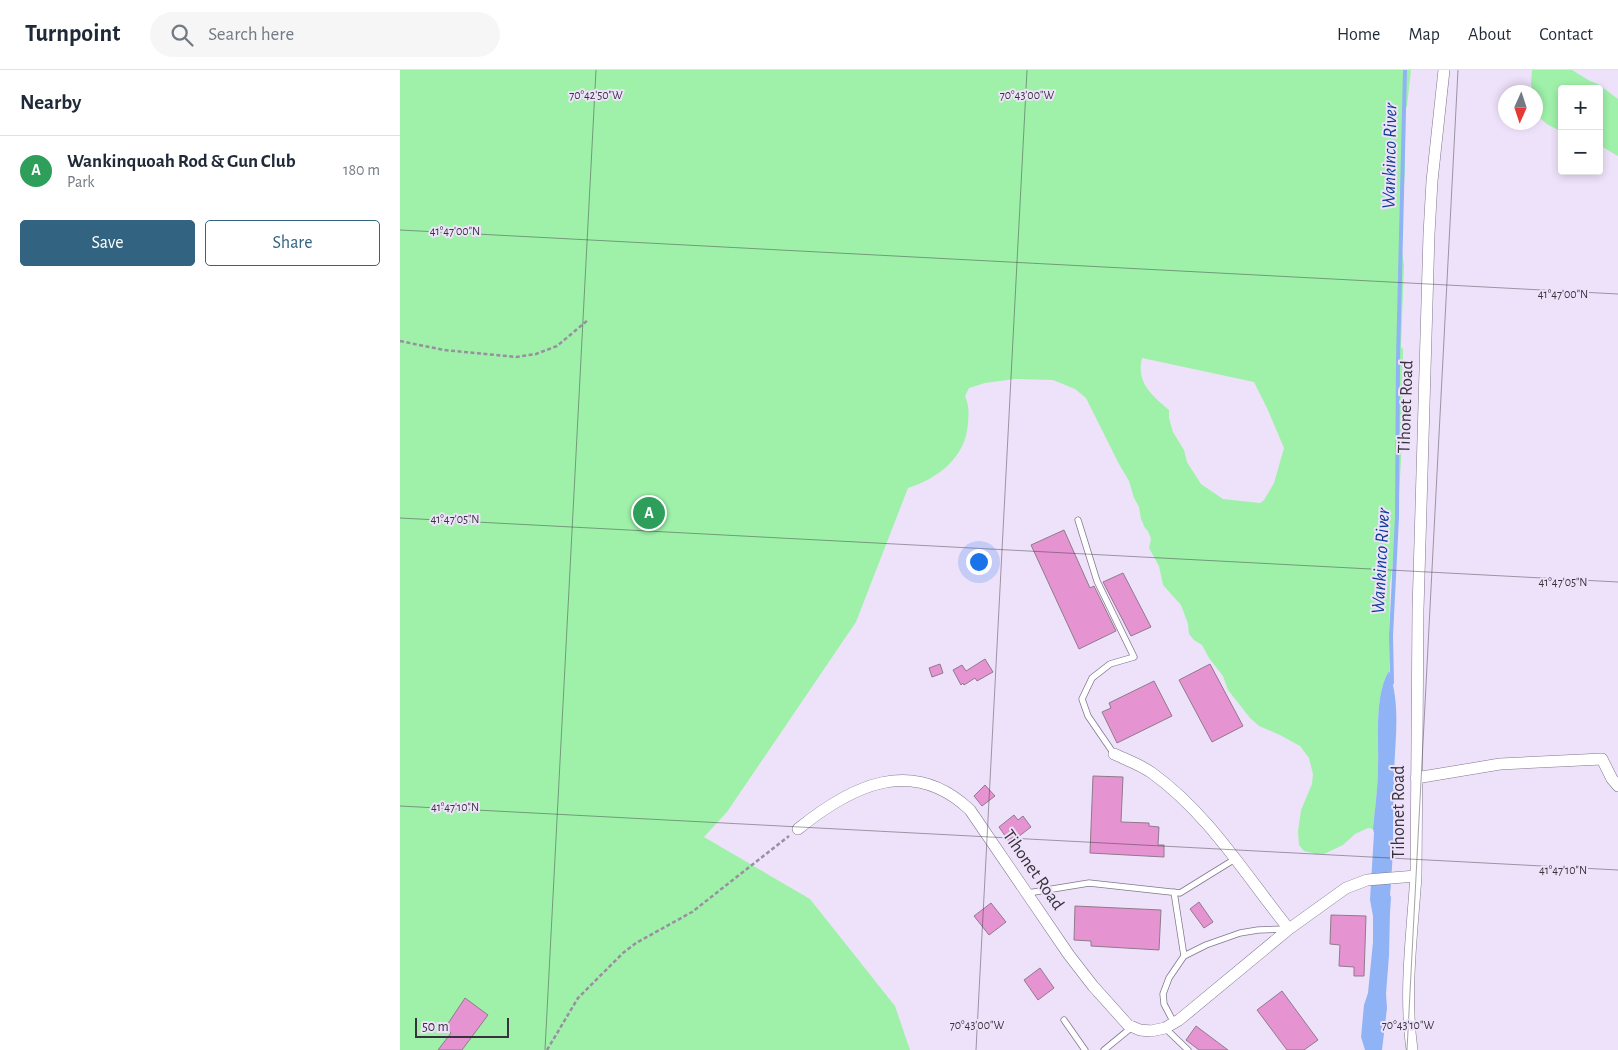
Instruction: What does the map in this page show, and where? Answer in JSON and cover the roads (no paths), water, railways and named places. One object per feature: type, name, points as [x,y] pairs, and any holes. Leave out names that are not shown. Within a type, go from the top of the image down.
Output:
[{"type":"street","name":"Tihonet Road","points":[[1170,1026],[1240,971],[1289,929],[1346,888],[1367,880],[1416,876],[1421,472],[1429,234],[1432,181],[1444,70]]},
{"type":"street","points":[[1114,754],[1151,772],[1196,811],[1289,929]]},
{"type":"street","points":[[1416,778],[1500,764],[1602,759],[1612,779],[1618,786]]},
{"type":"street","name":"Tihonet Road","points":[[798,829],[835,802],[869,785],[892,780],[924,783],[954,796],[970,810],[1069,955],[1093,986],[1128,1025],[1132,1027]]},
{"type":"street","points":[[1412,1050],[1409,1002],[1410,958],[1416,876]]},
{"type":"street","points":[[1132,1027],[1151,1031],[1170,1026]]},
{"type":"lane","points":[[1078,520],[1097,581],[1134,657],[1110,664],[1092,678],[1082,699],[1088,716],[1114,754]]},
{"type":"lane","points":[[1028,893],[1089,883],[1180,892],[1235,859]]},
{"type":"lane","points":[[1174,892],[1184,956]]},
{"type":"lane","points":[[1188,1050],[1170,1026],[1163,994],[1169,978],[1184,956],[1206,945],[1240,933],[1258,930],[1289,929]]},
{"type":"lane","points":[[1064,1020],[1085,1050]]},
{"type":"lane","points":[[1104,1050],[1132,1027]]},
{"type":"water","points":[[1389,671],[1395,697],[1396,722],[1387,1008],[1382,1050],[1365,1050],[1361,1037],[1373,942],[1373,916],[1370,900],[1373,829],[1378,775],[1378,718],[1381,692]]},
{"type":"waterway","name":"Wankinco River","points":[[1392,683],[1391,636],[1397,517],[1398,359],[1405,70]]},
{"type":"place","name":"Wankinquoah Rod & Gun Club","points":[[649,513]]}]
